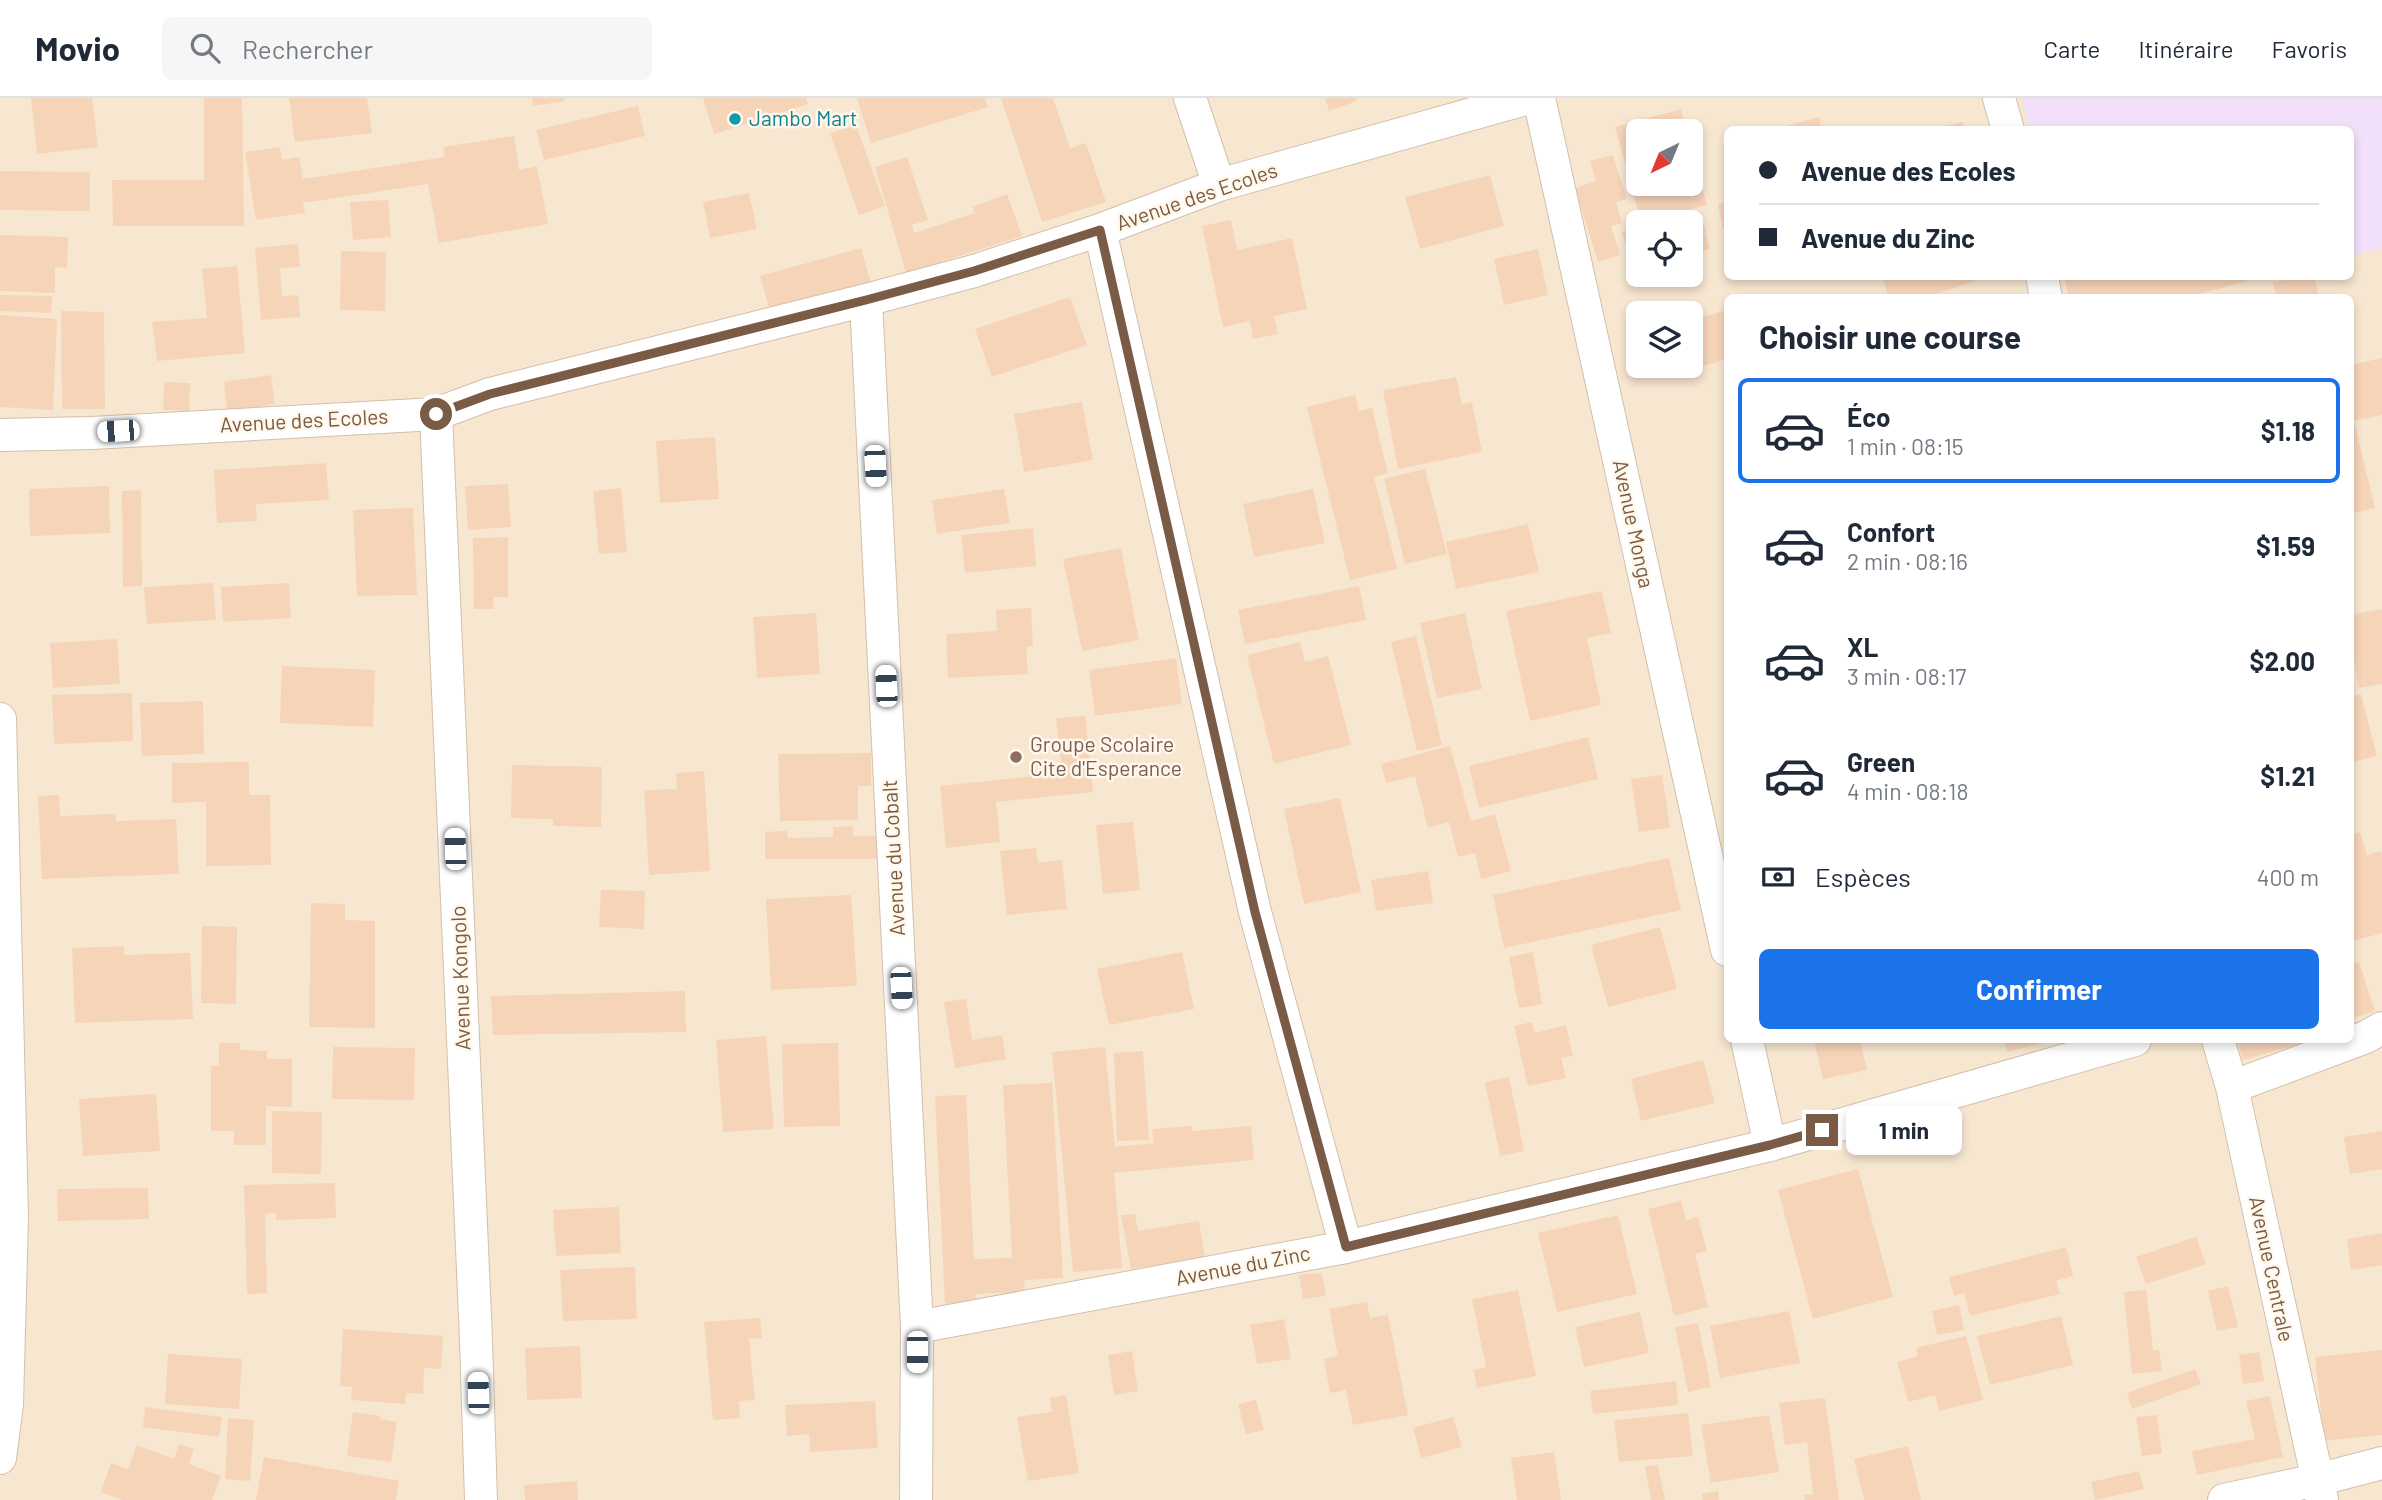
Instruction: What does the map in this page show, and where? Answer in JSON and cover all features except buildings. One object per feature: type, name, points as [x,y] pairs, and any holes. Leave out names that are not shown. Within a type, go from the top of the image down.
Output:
[{"type":"street","points":[[1189,98],[1219,185]]},
{"type":"street","name":"Avenue des Ecoles","points":[[0,435],[92,433],[436,414],[490,394],[974,271],[1100,230],[1219,185],[1529,98]]},
{"type":"street","name":"Avenue Monga","points":[[1539,98],[1724,936]]},
{"type":"street","points":[[1999,98],[2007,126]]},
{"type":"street","points":[[1100,230],[1255,912],[1346,1247]]},
{"type":"street","name":"Avenue du Cobalt","points":[[866,300],[917,1328],[916,1500]]},
{"type":"street","name":"Avenue Kongolo","points":[[436,414],[481,1500]]},
{"type":"street","points":[[0,719],[12,1217],[7,1405],[0,1458]]},
{"type":"street","points":[[2354,1042],[2382,1028]]},
{"type":"street","points":[[1748,1043],[1770,1145]]},
{"type":"street","name":"Avenue du Zinc","points":[[917,1328],[1346,1247],[1770,1145],[2125,1043]]},
{"type":"street","name":"Avenue Centrale","points":[[2219,1043],[2232,1087],[2320,1490]]},
{"type":"street","points":[[2232,1087],[2352,1043]]},
{"type":"street","points":[[2224,1500],[2320,1490],[2382,1462]]},
{"type":"shaded area","points":[[0,98],[2382,98],[2382,1500],[0,1500]]},
{"type":"shaded area","points":[[2022,98],[2382,98],[2382,248],[2354,255],[2354,126],[2029,126]]},
{"type":"place","name":"Jambo Mart","points":[[735,119]]},
{"type":"place","name":"Groupe Scolaire Cite d'Esperance","points":[[1016,757]]},
{"type":"route","points":[[436,414],[490,394],[974,271],[1100,230],[1255,912],[1346,1247],[1770,1145],[1822,1130]]}]
